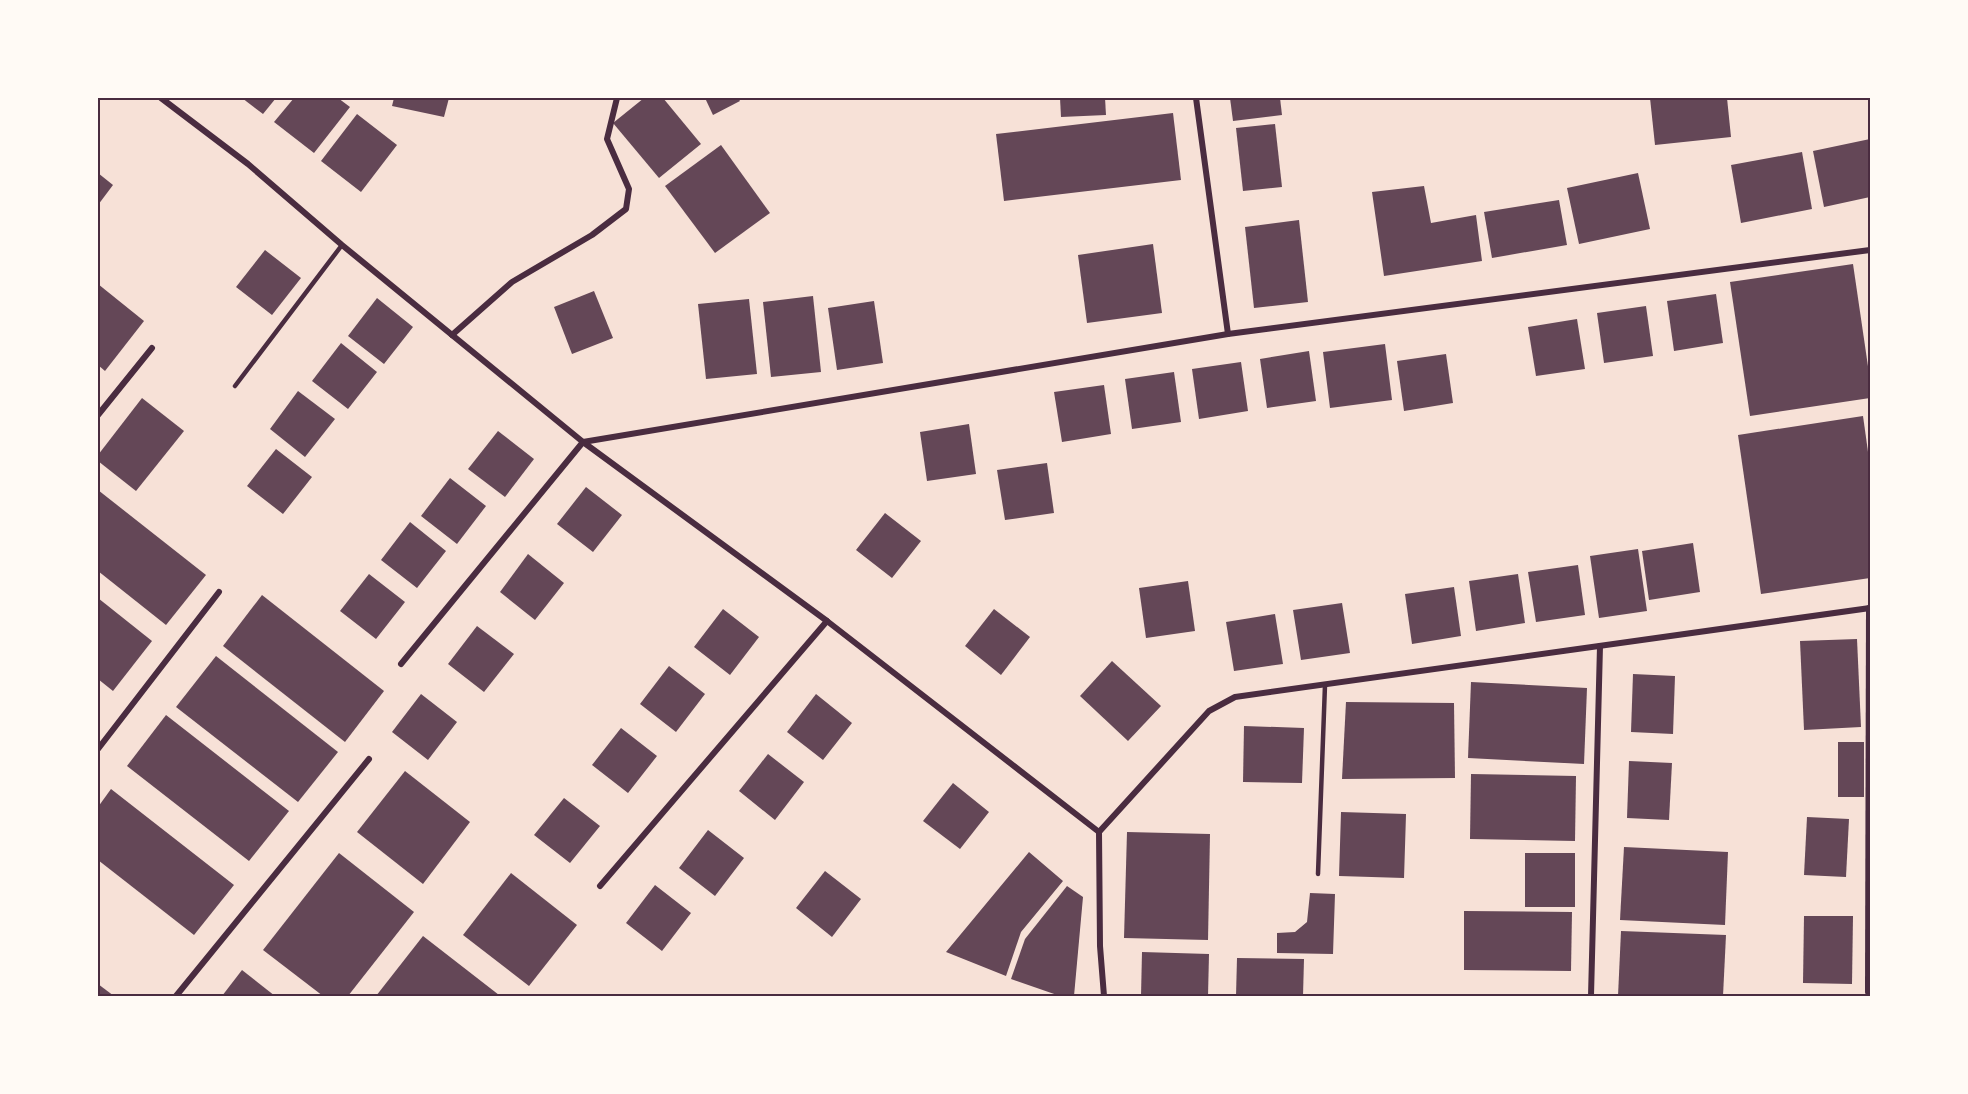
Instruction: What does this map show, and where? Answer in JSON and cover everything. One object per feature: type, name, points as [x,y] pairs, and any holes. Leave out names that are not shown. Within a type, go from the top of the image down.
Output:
[{"type":"street","points":[[161,98],[248,164],[342,245],[583,442],[827,621],[1099,832]]},
{"type":"street","points":[[452,335],[512,282],[592,234],[626,209],[629,189],[607,139],[616,98]]},
{"type":"street","points":[[1196,98],[1228,334]]},
{"type":"street","points":[[401,664],[583,442],[1228,334],[1870,250]]},
{"type":"street","points":[[98,415],[152,348]]},
{"type":"street","points":[[98,749],[219,592]]},
{"type":"street","points":[[1104,996],[1100,946],[1099,832],[1209,711],[1235,697],[1870,608],[1868,992]]},
{"type":"street","points":[[600,886],[827,621]]},
{"type":"street","points":[[1590,996],[1600,646]]},
{"type":"street","points":[[176,996],[369,759]]},
{"type":"lane","points":[[235,386],[342,245]]},
{"type":"lane","points":[[1318,874],[1325,685]]},
{"type":"building","points":[[242,98],[276,98],[263,114]]},
{"type":"building","points":[[294,98],[338,98],[350,107],[314,153],[274,122]]},
{"type":"building","points":[[394,98],[449,98],[444,117],[392,106]]},
{"type":"building","points":[[644,98],[663,98],[701,144],[659,178],[613,123]]},
{"type":"building","points":[[705,98],[738,98],[740,101],[713,115]]},
{"type":"building","points":[[1060,98],[1105,98],[1106,115],[1061,117]]},
{"type":"building","points":[[1230,98],[1280,98],[1282,115],[1233,121]]},
{"type":"building","points":[[1650,98],[1727,98],[1731,137],[1655,145]]},
{"type":"building","points":[[1173,113],[1181,180],[1004,201],[996,134]]},
{"type":"building","points":[[357,114],[397,145],[361,192],[321,161]]},
{"type":"building","points":[[1275,124],[1282,187],[1243,191],[1236,128]]},
{"type":"building","points":[[1870,139],[1870,197],[1824,207],[1813,151]]},
{"type":"building","points":[[721,145],[770,213],[715,253],[665,186]]},
{"type":"building","points":[[1802,152],[1812,209],[1741,223],[1731,165]]},
{"type":"building","points":[[98,173],[113,185],[98,205]]},
{"type":"building","points":[[1638,173],[1650,229],[1579,244],[1567,188]]},
{"type":"building","points":[[1424,186],[1431,223],[1476,215],[1482,261],[1384,276],[1372,192]]},
{"type":"building","points":[[1559,200],[1567,245],[1492,258],[1484,212]]},
{"type":"building","points":[[1299,220],[1308,302],[1254,308],[1245,227]]},
{"type":"building","points":[[1153,244],[1162,313],[1087,323],[1078,255]]},
{"type":"building","points":[[265,250],[301,278],[272,315],[236,287]]},
{"type":"building","points":[[1853,264],[1870,380],[1870,398],[1750,416],[1730,282]]},
{"type":"building","points":[[98,284],[144,321],[105,371],[98,365]]},
{"type":"building","points":[[594,291],[613,338],[572,354],[554,307]]},
{"type":"building","points":[[1716,294],[1723,343],[1674,351],[1667,301]]},
{"type":"building","points":[[813,296],[821,372],[771,377],[763,302]]},
{"type":"building","points":[[377,298],[413,327],[384,364],[348,336]]},
{"type":"building","points":[[749,299],[757,374],[706,379],[698,304]]},
{"type":"building","points":[[874,301],[883,363],[837,370],[828,308]]},
{"type":"building","points":[[1646,306],[1653,356],[1604,363],[1597,313]]},
{"type":"building","points":[[1577,319],[1585,369],[1536,376],[1528,327]]},
{"type":"building","points":[[341,343],[377,372],[348,409],[312,381]]},
{"type":"building","points":[[1385,344],[1392,400],[1330,408],[1323,352]]},
{"type":"building","points":[[1309,351],[1316,401],[1267,408],[1260,359]]},
{"type":"building","points":[[1446,354],[1453,403],[1404,411],[1397,361]]},
{"type":"building","points":[[1241,362],[1248,411],[1199,419],[1192,369]]},
{"type":"building","points":[[1174,372],[1181,422],[1132,429],[1125,379]]},
{"type":"building","points":[[1104,385],[1111,434],[1062,442],[1054,392]]},
{"type":"building","points":[[298,391],[335,419],[305,457],[270,429]]},
{"type":"building","points":[[142,398],[184,431],[136,491],[98,461],[98,455]]},
{"type":"building","points":[[1863,416],[1870,466],[1870,578],[1761,594],[1738,435]]},
{"type":"building","points":[[969,424],[976,474],[927,481],[920,432]]},
{"type":"building","points":[[498,431],[534,459],[505,497],[468,469]]},
{"type":"building","points":[[276,449],[312,477],[283,514],[247,486]]},
{"type":"building","points":[[1047,463],[1054,513],[1005,520],[997,470]]},
{"type":"building","points":[[450,478],[486,506],[457,544],[421,516]]},
{"type":"building","points":[[586,487],[622,515],[593,552],[557,524]]},
{"type":"building","points":[[98,490],[206,575],[166,625],[98,571]]},
{"type":"building","points":[[885,513],[921,541],[892,578],[856,550]]},
{"type":"building","points":[[410,522],[446,551],[417,588],[381,560]]},
{"type":"building","points":[[1693,543],[1700,592],[1649,600],[1642,551]]},
{"type":"building","points":[[1638,549],[1647,611],[1599,618],[1590,556]]},
{"type":"building","points":[[528,554],[564,583],[535,620],[500,592]]},
{"type":"building","points":[[1578,565],[1585,615],[1536,622],[1528,572]]},
{"type":"building","points":[[369,574],[405,602],[376,639],[340,611]]},
{"type":"building","points":[[1518,574],[1525,623],[1476,631],[1469,581]]},
{"type":"building","points":[[1188,581],[1195,631],[1146,638],[1139,588]]},
{"type":"building","points":[[1454,587],[1461,636],[1412,644],[1405,594]]},
{"type":"building","points":[[262,595],[384,691],[345,742],[223,646]]},
{"type":"building","points":[[98,598],[152,641],[113,691],[98,679]]},
{"type":"building","points":[[1342,603],[1350,653],[1301,660],[1293,610]]},
{"type":"building","points":[[723,609],[759,637],[730,675],[694,647]]},
{"type":"building","points":[[994,609],[1030,637],[1001,675],[965,646]]},
{"type":"building","points":[[1275,614],[1283,664],[1234,671],[1226,622]]},
{"type":"building","points":[[477,626],[514,654],[484,692],[448,664]]},
{"type":"building","points":[[1857,639],[1861,727],[1804,730],[1800,641]]},
{"type":"building","points":[[216,656],[338,752],[298,802],[176,707]]},
{"type":"building","points":[[1112,661],[1161,706],[1128,741],[1080,696]]},
{"type":"building","points":[[669,666],[705,694],[676,732],[640,704]]},
{"type":"building","points":[[1633,674],[1675,676],[1673,734],[1631,732]]},
{"type":"building","points":[[1471,682],[1587,688],[1584,764],[1468,758]]},
{"type":"building","points":[[421,694],[457,722],[428,760],[392,732]]},
{"type":"building","points":[[816,694],[852,723],[823,760],[787,732]]},
{"type":"building","points":[[1346,702],[1454,703],[1455,778],[1342,779]]},
{"type":"building","points":[[166,715],[289,811],[249,861],[127,766]]},
{"type":"building","points":[[1244,726],[1304,728],[1302,783],[1243,782]]},
{"type":"building","points":[[621,728],[657,756],[628,793],[592,765]]},
{"type":"building","points":[[1838,742],[1864,742],[1864,797],[1838,797]]},
{"type":"building","points":[[768,754],[804,782],[775,820],[739,791]]},
{"type":"building","points":[[1629,761],[1672,763],[1669,820],[1627,818]]},
{"type":"building","points":[[405,771],[470,822],[423,884],[357,832]]},
{"type":"building","points":[[1471,774],[1576,776],[1575,841],[1470,839]]},
{"type":"building","points":[[953,783],[989,812],[960,849],[923,821]]},
{"type":"building","points":[[111,789],[234,885],[194,935],[98,860],[98,807]]},
{"type":"building","points":[[564,798],[600,826],[570,863],[534,835]]},
{"type":"building","points":[[1341,812],[1406,814],[1404,878],[1339,876]]},
{"type":"building","points":[[1807,817],[1849,819],[1846,877],[1804,875]]},
{"type":"building","points":[[708,830],[744,858],[715,896],[679,868]]},
{"type":"building","points":[[1127,832],[1210,834],[1208,940],[1124,938]]},
{"type":"building","points":[[1624,847],[1728,852],[1725,925],[1620,920]]},
{"type":"building","points":[[1029,852],[1063,881],[1021,932],[1006,976],[946,952]]},
{"type":"building","points":[[339,853],[414,912],[348,996],[323,996],[263,950]]},
{"type":"building","points":[[1525,853],[1575,853],[1575,907],[1525,907]]},
{"type":"building","points":[[825,871],[861,899],[832,937],[796,908]]},
{"type":"building","points":[[511,873],[577,925],[529,986],[463,935]]},
{"type":"building","points":[[655,885],[691,913],[662,951],[626,923]]},
{"type":"building","points":[[1067,886],[1083,897],[1074,996],[1060,996],[1011,979],[1025,939]]},
{"type":"building","points":[[1310,893],[1335,894],[1333,954],[1277,953],[1277,933],[1295,932],[1307,922]]},
{"type":"building","points":[[1464,911],[1572,912],[1571,971],[1464,970]]},
{"type":"building","points":[[1804,916],[1853,916],[1852,984],[1803,983]]},
{"type":"building","points":[[1621,931],[1726,935],[1723,996],[1618,996]]},
{"type":"building","points":[[423,936],[499,995],[376,996]]},
{"type":"building","points":[[1142,952],[1209,954],[1208,996],[1141,996]]},
{"type":"building","points":[[1237,958],[1304,959],[1303,996],[1236,996]]},
{"type":"building","points":[[242,970],[275,996],[222,996]]},
{"type":"building","points":[[98,984],[114,996],[98,996]]}]
